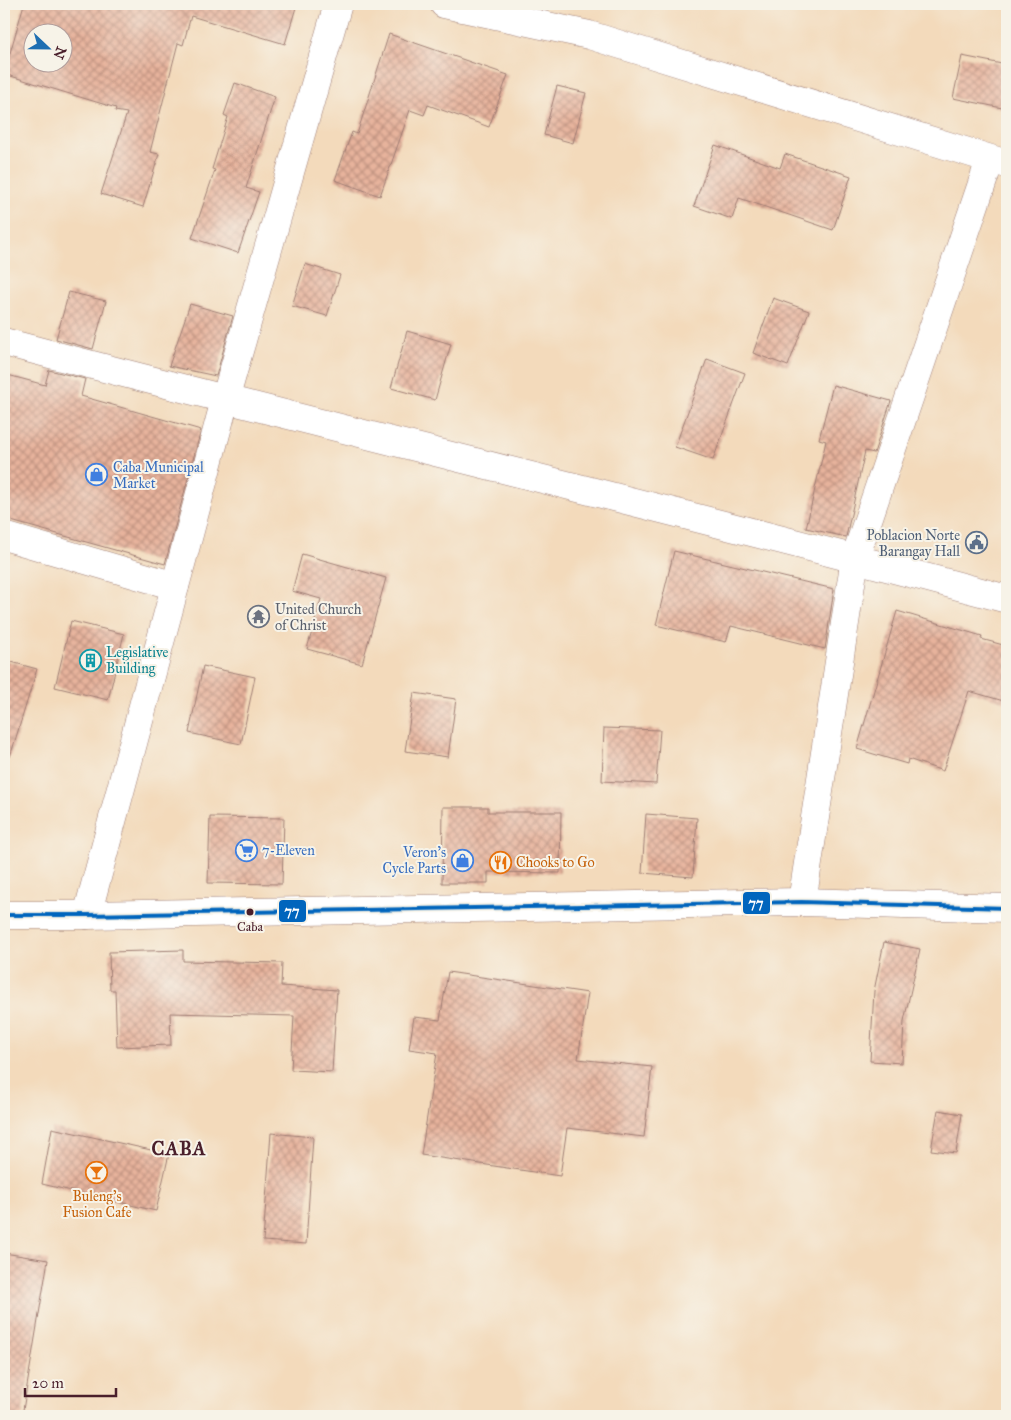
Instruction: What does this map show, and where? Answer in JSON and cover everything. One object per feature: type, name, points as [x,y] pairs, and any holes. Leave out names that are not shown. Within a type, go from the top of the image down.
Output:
[{"type":"main road","points":[[87,915],[225,400],[338,4]]},
{"type":"main road","points":[[444,4],[589,35],[999,162],[855,558],[802,902]]},
{"type":"main road","points":[[4,342],[225,400],[855,558],[1007,599]]},
{"type":"main road","points":[[4,536],[175,586]]},
{"type":"main road","points":[[4,915],[802,902],[1007,908]]},
{"type":"building","points":[[24,4],[297,4],[285,44],[191,16],[183,45],[178,43],[150,152],[159,154],[143,207],[101,194],[127,113],[115,111],[116,108],[4,74]]},
{"type":"building","points":[[389,34],[508,75],[489,127],[428,105],[424,115],[410,110],[380,196],[335,180],[352,132],[357,134]]},
{"type":"building","points":[[962,56],[1007,65],[1007,109],[953,98]]},
{"type":"building","points":[[235,83],[275,97],[246,188],[259,192],[238,253],[192,238],[215,170],[212,169],[228,117],[224,115]]},
{"type":"building","points":[[557,86],[586,93],[573,143],[544,135]]},
{"type":"building","points":[[715,145],[780,168],[785,154],[851,176],[833,230],[739,198],[732,219],[694,206]]},
{"type":"building","points":[[305,264],[340,275],[327,316],[292,306]]},
{"type":"building","points":[[69,292],[106,301],[93,349],[56,339]]},
{"type":"building","points":[[773,298],[809,311],[788,366],[753,353]]},
{"type":"building","points":[[190,304],[233,316],[216,376],[169,366]]},
{"type":"building","points":[[407,331],[451,344],[435,400],[391,388]]},
{"type":"building","points":[[707,359],[745,373],[713,460],[675,447]]},
{"type":"building","name":"Caba Municipal Market","points":[[49,370],[85,379],[81,396],[201,430],[165,564],[4,519],[4,374],[45,385]]},
{"type":"building","points":[[833,385],[891,401],[874,453],[865,451],[846,537],[806,528],[826,441],[819,439]]},
{"type":"building","points":[[674,551],[834,589],[825,649],[731,626],[726,642],[656,625]]},
{"type":"building","points":[[302,554],[386,578],[362,664],[307,649],[321,599],[292,591]]},
{"type":"building","points":[[897,611],[982,636],[981,639],[1007,646],[1007,702],[969,691],[943,771],[908,759],[907,764],[857,749]]},
{"type":"building","name":"Legislative Building","points":[[71,621],[124,634],[108,700],[55,687]]},
{"type":"building","points":[[4,660],[37,669],[10,757],[4,757]]},
{"type":"building","points":[[203,666],[255,677],[241,744],[189,733]]},
{"type":"building","points":[[414,693],[456,699],[448,757],[405,751]]},
{"type":"building","points":[[604,728],[660,730],[656,784],[602,781]]},
{"type":"building","points":[[443,807],[488,807],[488,812],[561,812],[560,873],[488,872],[488,883],[442,883]]},
{"type":"building","points":[[646,814],[697,818],[693,877],[642,873]]},
{"type":"building","name":"7-Eleven","points":[[210,817],[284,818],[282,884],[208,883]]},
{"type":"building","points":[[884,942],[920,949],[904,1021],[902,1063],[870,1061],[874,991]]},
{"type":"building","points":[[183,950],[183,961],[282,963],[281,986],[337,990],[332,1072],[291,1070],[294,1016],[170,1013],[171,1045],[117,1047],[115,990],[110,990],[109,952]]},
{"type":"building","points":[[448,972],[588,993],[578,1059],[652,1067],[644,1137],[567,1128],[560,1176],[421,1155],[437,1053],[409,1049],[414,1017],[440,1020]]},
{"type":"building","points":[[938,1110],[962,1114],[956,1153],[931,1150]]},
{"type":"building","points":[[52,1128],[169,1154],[156,1211],[42,1184]]},
{"type":"building","points":[[271,1133],[313,1137],[306,1244],[263,1241]]},
{"type":"building","points":[[4,1253],[48,1260],[22,1416],[4,1416]]},
{"type":"transit line","name":"77","points":[[4,915],[802,902],[1007,908]]},
{"type":"place","name":"Caba Municipal Market","points":[[97,475]]},
{"type":"place","name":"Poblacion Norte Barangay Hall","points":[[976,543]]},
{"type":"place","name":"United Church of Christ","points":[[259,617]]},
{"type":"place","name":"Legislative Building","points":[[90,660]]},
{"type":"place","name":"7-Eleven","points":[[246,850]]},
{"type":"place","name":"Veron's Cycle Parts","points":[[462,860]]},
{"type":"place","name":"Chooks to Go","points":[[500,862]]},
{"type":"place","name":"Caba","points":[[250,912]]},
{"type":"place","name":"Buleng's Fusion Cafe","points":[[97,1173]]},
{"type":"district","name":"CABA","points":[[179,1148]]}]
